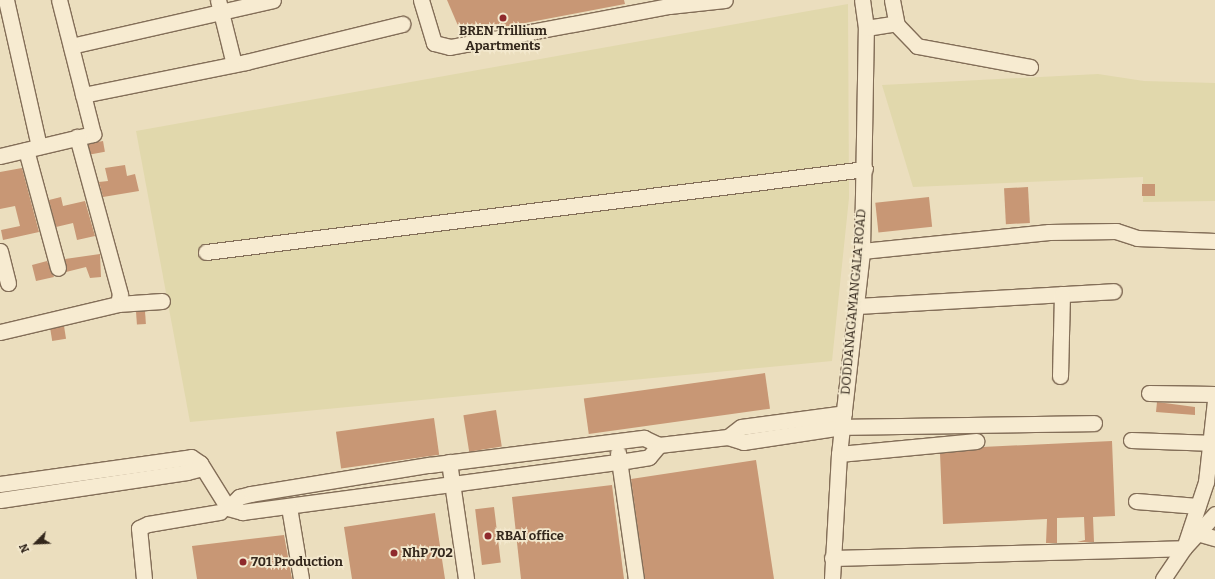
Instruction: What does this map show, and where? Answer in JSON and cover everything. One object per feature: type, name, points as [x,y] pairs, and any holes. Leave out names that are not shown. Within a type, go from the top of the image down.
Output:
[{"type":"street","points":[[6,0],[33,148],[58,268]]},
{"type":"street","points":[[0,156],[93,134],[58,0]]},
{"type":"street","points":[[70,46],[220,6],[273,0]]},
{"type":"street","points":[[420,0],[434,44],[450,47],[668,6],[725,0]]},
{"type":"street","name":"DODDANAGAMANGALA ROAD","points":[[832,579],[839,454],[862,252],[865,169],[866,28],[862,0]]},
{"type":"street","points":[[892,0],[896,23],[914,44],[927,50],[1030,67]]},
{"type":"street","points":[[220,6],[234,64]]},
{"type":"street","points":[[866,28],[896,23]]},
{"type":"street","points":[[83,95],[234,64],[402,24]]},
{"type":"street","points":[[77,138],[120,294],[118,304]]},
{"type":"street","points":[[206,252],[865,169]]},
{"type":"street","points":[[862,252],[1049,232],[1116,230],[1137,238],[1215,241]]},
{"type":"street","points":[[0,252],[8,284]]},
{"type":"street","points":[[856,306],[1114,291]]},
{"type":"street","points":[[1060,376],[1062,294]]},
{"type":"street","points":[[0,332],[118,304],[162,301]]},
{"type":"street","points":[[1149,393],[1215,394]]},
{"type":"street","points":[[1184,548],[1206,482],[1213,442],[1215,401]]},
{"type":"street","points":[[224,510],[239,497],[251,494],[449,462],[644,438],[659,445],[728,436],[741,427],[843,420],[1094,423]]},
{"type":"street","points":[[1131,440],[1213,442]]},
{"type":"street","points":[[617,442],[636,579]]},
{"type":"street","points":[[839,454],[976,442]]},
{"type":"street","points":[[144,579],[139,528],[148,524],[224,510],[242,512],[289,507],[452,486],[619,462],[649,457],[659,445]]},
{"type":"street","points":[[553,450],[554,471]]},
{"type":"street","points":[[0,484],[98,468],[191,457],[200,463],[224,510]]},
{"type":"street","points":[[449,462],[466,579]]},
{"type":"street","points":[[0,500],[187,472],[198,469],[200,463]]},
{"type":"street","points":[[98,468],[101,485]]},
{"type":"street","points":[[1136,501],[1198,506]]},
{"type":"street","points":[[289,507],[301,579]]},
{"type":"street","points":[[1163,579],[1184,548],[1215,514]]},
{"type":"street","points":[[1198,533],[1215,538]]},
{"type":"street","points":[[832,558],[1184,548]]},
{"type":"shaded area","points":[[848,4],[849,198],[832,361],[190,422],[136,131]]},
{"type":"shaded area","points":[[1098,74],[1144,81],[1215,83],[1215,201],[1143,202],[1143,177],[913,187],[882,85]]},
{"type":"building","name":"BREN Trillium Apartments","points":[[447,0],[624,0],[625,4],[462,35]]},
{"type":"building","points":[[103,141],[105,152],[90,154],[88,144]]},
{"type":"building","points":[[125,165],[127,176],[135,174],[139,191],[103,197],[99,182],[108,181],[105,168]]},
{"type":"building","points":[[22,168],[39,232],[3,240],[1,230],[20,226],[15,206],[0,209],[0,172]]},
{"type":"building","points":[[1142,184],[1155,184],[1155,196],[1142,196]]},
{"type":"building","points":[[1028,187],[1030,223],[1006,224],[1004,188]]},
{"type":"building","points":[[61,197],[63,206],[85,201],[95,236],[77,240],[73,223],[56,227],[49,200]]},
{"type":"building","points":[[929,197],[932,227],[878,232],[875,203]]},
{"type":"building","points":[[100,254],[101,277],[90,278],[86,267],[66,272],[65,259]]},
{"type":"building","points":[[47,261],[54,277],[36,281],[32,265]]},
{"type":"building","points":[[145,311],[146,324],[137,325],[136,312]]},
{"type":"building","points":[[64,326],[66,339],[52,341],[50,328]]},
{"type":"building","points":[[765,373],[770,409],[589,434],[584,398]]},
{"type":"building","points":[[1157,402],[1195,407],[1195,415],[1156,412]]},
{"type":"building","points":[[496,410],[502,447],[469,452],[463,415]]},
{"type":"building","points":[[434,418],[439,455],[341,468],[336,432]]},
{"type":"building","points":[[1112,441],[1115,516],[1093,517],[1094,542],[1077,542],[1085,540],[1084,517],[1057,518],[1057,543],[1046,543],[1047,519],[943,524],[940,453],[982,447]]},
{"type":"building","points":[[756,460],[774,579],[645,579],[631,479]]},
{"type":"building","points":[[612,485],[624,579],[521,579],[512,497]]},
{"type":"building","name":"RBAI office","points":[[494,507],[501,563],[482,565],[475,509]]},
{"type":"building","name":"NhP 702","points":[[435,513],[445,579],[352,579],[344,527]]},
{"type":"building","name":"701 Production","points":[[284,535],[292,579],[197,579],[192,546]]},
{"type":"place","name":"BREN Trillium Apartments","points":[[503,18]]},
{"type":"place","name":"RBAI office","points":[[488,536]]},
{"type":"place","name":"NhP 702","points":[[394,553]]},
{"type":"place","name":"701 Production","points":[[243,562]]}]
